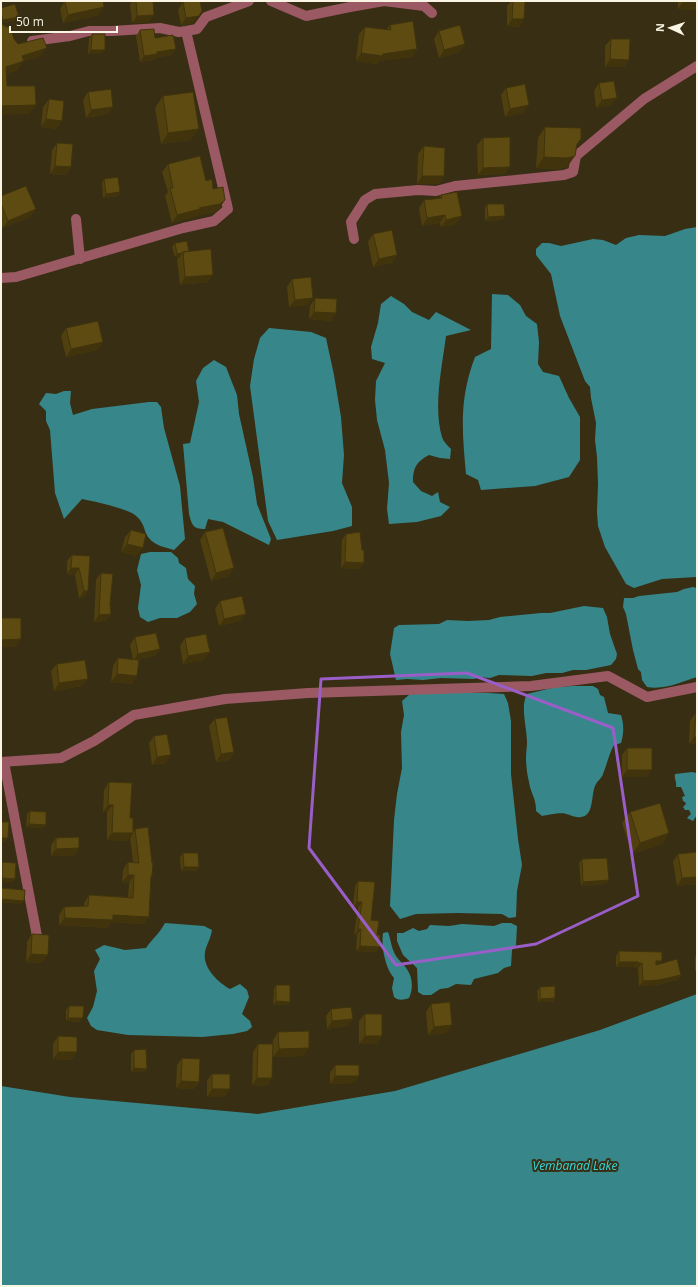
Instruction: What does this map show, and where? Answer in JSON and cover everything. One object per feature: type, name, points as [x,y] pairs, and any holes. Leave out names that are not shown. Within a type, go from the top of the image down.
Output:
[{"type":"street","points":[[20,44],[70,36],[89,31],[160,28],[179,32],[197,29],[206,17],[250,1]]},
{"type":"street","points":[[272,1],[306,16],[384,1],[424,6],[432,13]]},
{"type":"street","points":[[1,278],[16,277],[183,228],[214,221],[228,209],[186,31]]},
{"type":"street","points":[[354,239],[351,222],[365,200],[375,194],[418,190],[436,191],[455,186],[564,175],[574,172],[576,156],[644,99],[697,66]]},
{"type":"street","points":[[76,219],[80,259]]},
{"type":"street","points":[[38,936],[2,762],[61,758],[94,741],[134,715],[225,699],[308,693],[531,686],[608,676],[647,697],[697,687]]},
{"type":"highlighted area","points":[[467,673],[613,728],[638,896],[536,944],[396,965],[309,848],[321,679]]},
{"type":"water","points":[[697,227],[697,577],[662,579],[634,588],[626,584],[605,547],[598,526],[598,484],[595,440],[596,423],[590,387],[585,381],[560,316],[551,274],[536,255],[536,249],[542,243],[561,246],[593,239],[603,240],[616,245],[626,238],[639,235],[665,236],[685,229]]},
{"type":"water","points":[[492,294],[508,295],[520,305],[526,316],[537,324],[539,342],[538,364],[543,372],[559,376],[580,417],[580,460],[569,477],[535,486],[481,490],[478,480],[466,474],[463,443],[463,415],[466,387],[475,357],[491,349]]},
{"type":"water","points":[[391,296],[404,304],[412,312],[429,320],[436,312],[471,330],[446,336],[439,387],[438,413],[442,437],[444,442],[451,449],[450,459],[429,455],[418,463],[413,477],[413,482],[421,491],[432,496],[438,492],[440,502],[450,507],[441,516],[417,522],[389,524],[387,509],[389,483],[385,450],[377,420],[375,400],[376,381],[385,363],[372,359],[371,347],[378,323],[381,304]]},
{"type":"water","points":[[269,328],[311,332],[326,338],[341,417],[344,455],[342,483],[352,507],[352,526],[333,531],[277,540],[268,521],[250,386],[254,359],[260,338]]},
{"type":"water","points":[[214,360],[226,367],[237,395],[239,414],[253,477],[257,504],[271,539],[269,545],[223,522],[208,519],[205,529],[195,527],[190,518],[183,444],[190,443],[199,402],[196,381],[203,368]]},
{"type":"water","points":[[64,391],[71,391],[70,403],[73,415],[92,409],[149,402],[157,402],[161,407],[164,428],[180,486],[185,539],[174,550],[160,546],[151,541],[139,518],[125,510],[82,499],[64,519],[55,493],[50,430],[46,421],[46,411],[39,404],[46,393],[56,394]]},
{"type":"water","points":[[150,552],[171,552],[178,558],[179,563],[186,568],[188,579],[195,586],[194,594],[197,604],[190,612],[177,618],[160,618],[148,622],[140,617],[138,608],[141,585],[137,570],[141,554]]},
{"type":"water","points":[[693,587],[697,588],[697,677],[667,686],[654,688],[647,687],[642,680],[641,672],[638,669],[633,650],[626,614],[623,607],[624,598],[677,592]]},
{"type":"water","points":[[584,606],[603,608],[607,617],[610,634],[617,654],[616,659],[611,665],[586,670],[546,673],[532,676],[499,675],[490,678],[480,677],[474,679],[441,678],[396,680],[390,654],[394,628],[399,625],[439,624],[447,620],[489,620],[500,617],[550,613]]},
{"type":"water","points":[[593,686],[598,689],[600,695],[604,697],[608,713],[621,715],[623,725],[622,740],[621,743],[614,745],[612,748],[602,775],[595,786],[590,809],[585,816],[575,817],[561,813],[542,816],[536,811],[527,773],[527,736],[524,711],[525,699],[527,694],[556,687]]},
{"type":"water","points":[[410,694],[504,694],[508,703],[511,721],[511,774],[522,865],[517,891],[516,917],[509,918],[502,914],[457,913],[416,914],[400,919],[390,906],[394,820],[402,768],[401,732],[404,715],[402,701]]},
{"type":"water","points":[[692,772],[697,773],[697,815],[693,821],[687,818],[691,814],[689,810],[685,810],[683,807],[686,804],[682,797],[685,796],[681,787],[676,787],[675,776],[675,774]]},
{"type":"water","points":[[165,923],[204,926],[212,930],[205,954],[207,966],[210,972],[220,982],[230,989],[240,984],[247,990],[249,997],[242,1014],[250,1021],[252,1027],[247,1031],[202,1037],[128,1035],[97,1030],[91,1026],[87,1018],[93,1007],[97,991],[94,971],[100,959],[95,950],[104,945],[125,950],[146,948]]},
{"type":"water","points":[[502,923],[511,923],[517,926],[516,945],[512,950],[511,966],[504,968],[498,973],[474,979],[471,985],[456,984],[448,988],[440,989],[431,995],[423,995],[418,992],[417,968],[403,955],[397,941],[397,933],[403,933],[413,928],[419,931],[427,929],[430,925],[449,926],[462,924],[494,926]]},
{"type":"water","points":[[388,932],[394,953],[407,969],[411,977],[412,984],[409,998],[399,1000],[394,997],[392,988],[394,978],[388,969],[384,957],[383,933]]},
{"type":"water","name":"Vembanad Lake","points":[[697,994],[697,1286],[1,1286],[1,1086],[70,1097],[258,1114],[395,1091],[600,1030]]},
{"type":"building","points":[[65,1],[103,1],[104,7],[68,15]]},
{"type":"building","points":[[136,1],[153,1],[154,15],[137,16]]},
{"type":"building","points":[[200,1],[202,11],[199,16],[186,18],[183,2]]},
{"type":"building","points":[[513,1],[525,1],[524,19],[512,19]]},
{"type":"building","points":[[697,1],[697,3],[683,2]]},
{"type":"building","points":[[15,4],[19,17],[3,20],[1,8]]},
{"type":"building","points":[[413,21],[417,49],[383,54],[382,56],[361,53],[365,27],[391,30],[390,25]]},
{"type":"building","points":[[2,24],[6,27],[10,27],[14,39],[18,44],[43,38],[47,48],[22,56],[24,61],[6,67],[7,86],[35,86],[36,105],[1,106]]},
{"type":"building","points":[[460,25],[465,44],[444,50],[439,31]]},
{"type":"building","points":[[154,29],[155,38],[173,35],[176,49],[144,56],[140,30]]},
{"type":"building","points":[[92,34],[105,34],[105,50],[91,50]]},
{"type":"building","points":[[611,39],[630,39],[629,60],[610,59]]},
{"type":"building","points":[[614,81],[617,98],[602,100],[599,83]]},
{"type":"building","points":[[525,84],[529,105],[510,109],[506,88]]},
{"type":"building","points":[[111,89],[113,107],[91,110],[88,92]]},
{"type":"building","points":[[193,92],[199,129],[168,133],[163,96]]},
{"type":"building","points":[[49,99],[64,101],[62,121],[46,119]]},
{"type":"building","points":[[545,127],[581,128],[581,139],[577,144],[575,156],[567,158],[544,157]]},
{"type":"building","points":[[510,137],[510,167],[483,168],[483,138]]},
{"type":"building","points":[[57,143],[73,144],[71,167],[55,166]]},
{"type":"building","points":[[424,146],[445,148],[444,176],[422,176]]},
{"type":"building","points":[[200,156],[206,181],[212,179],[213,189],[223,187],[225,200],[220,204],[199,208],[200,209],[177,215],[170,188],[173,188],[168,164]]},
{"type":"building","points":[[118,177],[120,192],[106,194],[104,179]]},
{"type":"building","points":[[26,186],[36,209],[8,221],[1,204],[1,196]]},
{"type":"building","points":[[457,192],[462,216],[446,220],[445,215],[427,218],[424,200],[442,198],[441,195]]},
{"type":"building","points":[[487,204],[504,204],[505,216],[488,217]]},
{"type":"building","points":[[392,230],[397,255],[379,259],[373,234]]},
{"type":"building","points":[[187,241],[189,251],[177,254],[175,243]]},
{"type":"building","points":[[211,249],[213,275],[185,277],[183,252]]},
{"type":"building","points":[[311,277],[313,298],[295,300],[292,279]]},
{"type":"building","points":[[315,298],[337,299],[336,313],[314,312]]},
{"type":"building","points":[[98,321],[103,342],[71,349],[66,328]]},
{"type":"building","points":[[223,528],[234,568],[216,573],[205,532]]},
{"type":"building","points":[[131,530],[146,534],[143,548],[127,544]]},
{"type":"building","points":[[360,532],[362,550],[364,550],[364,563],[345,562],[346,534]]},
{"type":"building","points":[[72,555],[90,556],[88,591],[84,591],[79,568],[71,568]]},
{"type":"building","points":[[101,573],[113,574],[110,604],[111,614],[99,615]]},
{"type":"building","points":[[242,596],[246,614],[224,619],[220,601]]},
{"type":"building","points":[[1,618],[21,618],[21,639],[1,640]]},
{"type":"building","points":[[156,633],[160,649],[138,654],[135,637]]},
{"type":"building","points":[[206,634],[210,652],[188,656],[185,638]]},
{"type":"building","points":[[118,658],[139,660],[137,676],[117,674]]},
{"type":"building","points":[[85,660],[88,679],[59,683],[57,664]]},
{"type":"building","points":[[696,713],[697,737],[694,737]]},
{"type":"building","points":[[227,717],[234,752],[221,754],[215,719]]},
{"type":"building","points":[[167,734],[171,755],[157,757],[154,736]]},
{"type":"building","points":[[627,748],[652,748],[652,770],[627,770]]},
{"type":"building","points":[[109,782],[132,783],[130,818],[133,818],[133,833],[112,833],[113,805],[108,805]]},
{"type":"building","points":[[660,803],[669,833],[640,843],[630,812]]},
{"type":"building","points":[[30,811],[46,812],[46,825],[29,824]]},
{"type":"building","points":[[1,822],[9,822],[8,838],[1,838]]},
{"type":"building","points":[[148,827],[153,863],[149,917],[113,915],[113,920],[65,918],[64,907],[88,906],[89,895],[133,898],[134,875],[128,875],[128,862],[139,863],[135,829]]},
{"type":"building","points":[[79,837],[79,848],[56,849],[56,838]]},
{"type":"building","points":[[697,852],[697,877],[682,878],[678,854]]},
{"type":"building","points":[[183,853],[198,853],[199,867],[184,867]]},
{"type":"building","points":[[607,858],[609,880],[583,882],[582,859]]},
{"type":"building","points":[[2,862],[16,863],[15,879],[2,878]]},
{"type":"building","points":[[358,881],[375,882],[371,920],[379,921],[377,935],[380,935],[380,947],[360,946],[361,929],[358,929],[362,902],[357,902]]},
{"type":"building","points":[[1,888],[25,890],[24,901],[1,899]]},
{"type":"building","points":[[32,934],[49,935],[48,955],[31,954]]},
{"type":"building","points":[[619,951],[662,952],[662,961],[656,961],[656,965],[677,959],[681,975],[659,980],[643,981],[642,963],[619,962]]},
{"type":"building","points":[[276,985],[290,985],[290,1002],[276,1001]]},
{"type":"building","points":[[555,986],[555,998],[540,999],[540,987]]},
{"type":"building","points":[[450,1002],[452,1025],[434,1027],[431,1004]]},
{"type":"building","points":[[69,1006],[84,1006],[83,1018],[68,1018]]},
{"type":"building","points":[[351,1007],[353,1019],[332,1021],[331,1009]]},
{"type":"building","points":[[365,1014],[382,1014],[382,1036],[365,1036]]},
{"type":"building","points":[[309,1031],[309,1048],[279,1049],[278,1032]]},
{"type":"building","points":[[58,1036],[77,1037],[77,1052],[58,1052]]},
{"type":"building","points":[[258,1044],[273,1044],[272,1078],[257,1078]]},
{"type":"building","points":[[146,1049],[147,1069],[134,1068],[134,1050]]},
{"type":"building","points":[[182,1058],[200,1059],[199,1082],[181,1081]]},
{"type":"building","points":[[335,1065],[359,1065],[359,1076],[335,1076]]},
{"type":"building","points":[[212,1074],[230,1074],[230,1089],[212,1089]]}]
